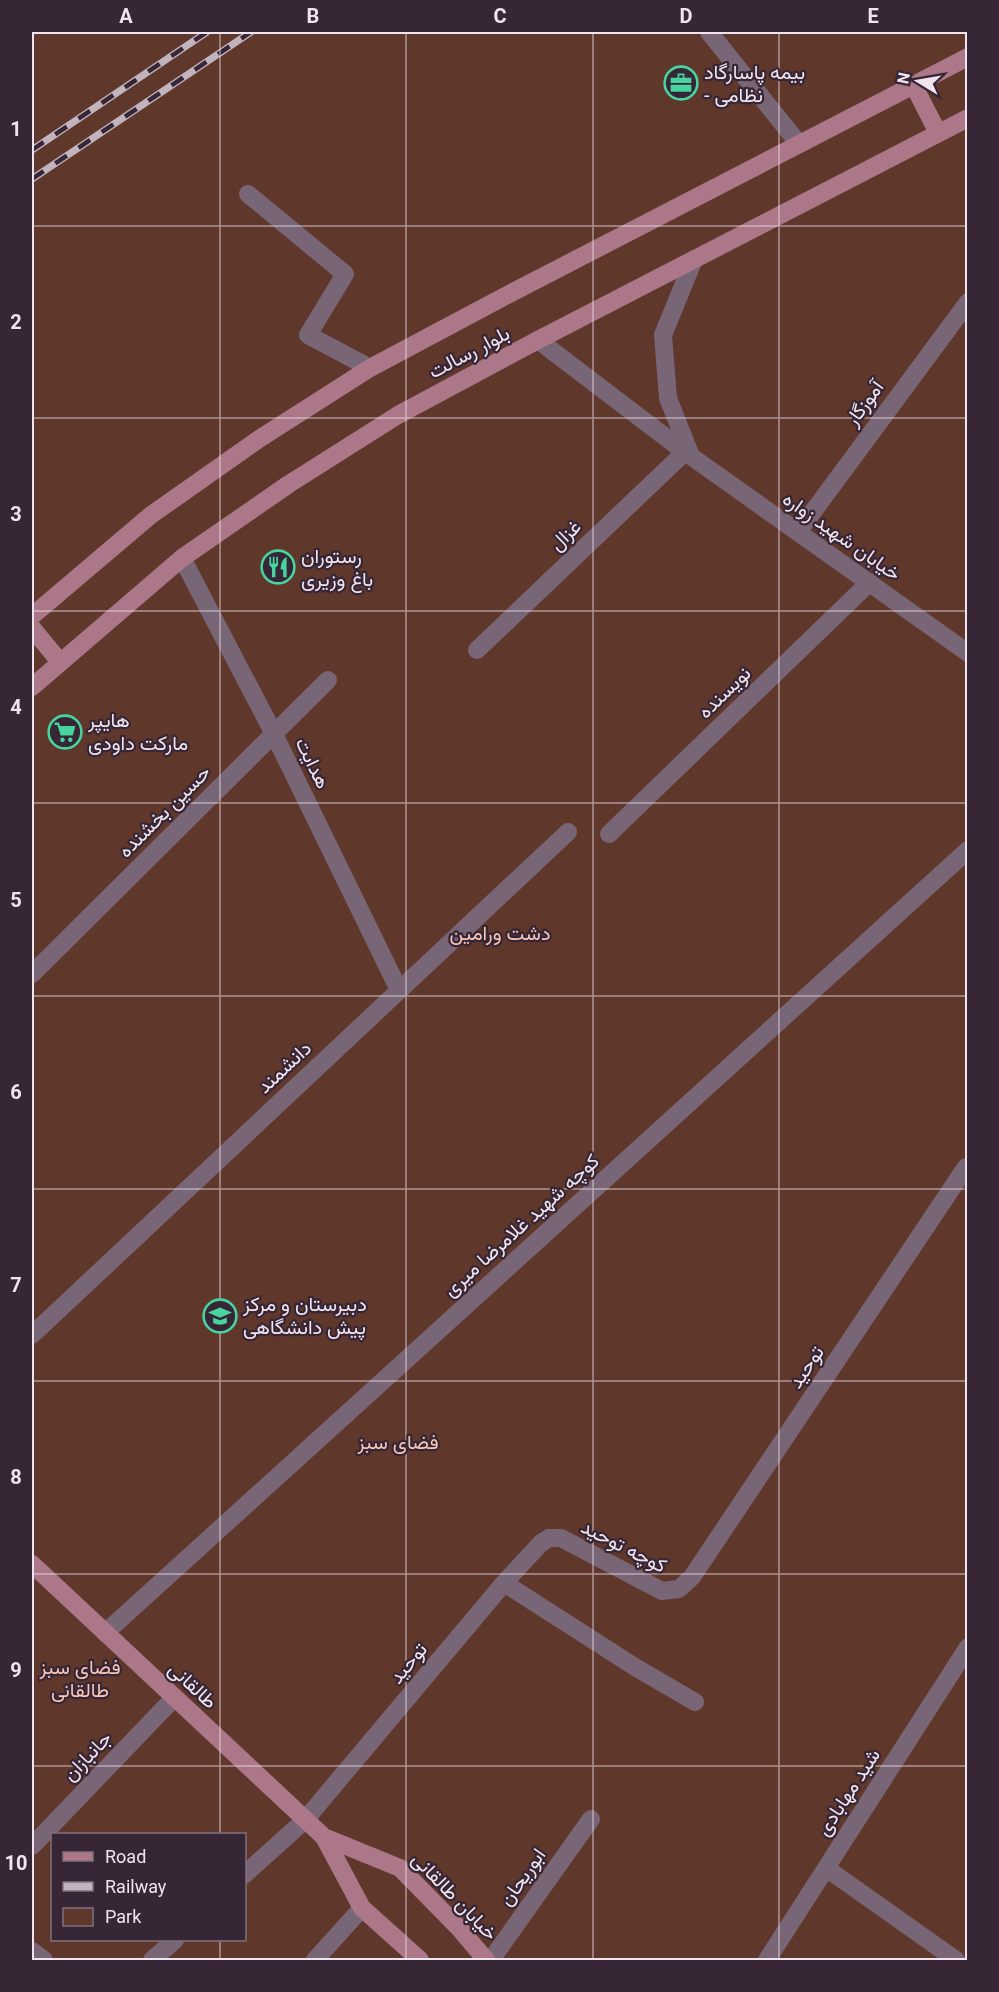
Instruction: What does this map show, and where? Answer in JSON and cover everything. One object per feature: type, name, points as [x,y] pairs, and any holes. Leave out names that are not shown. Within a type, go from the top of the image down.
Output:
[{"type":"main road","name":"بلوار رسالت","points":[[32,616],[151,515],[259,439],[370,368],[968,57]]},
{"type":"main road","points":[[914,84],[938,133]]},
{"type":"main road","name":"بلوار رسالت","points":[[32,687],[182,558],[289,484],[398,415],[538,340],[968,118]]},
{"type":"main road","points":[[32,628],[60,662]]},
{"type":"main road","name":"طالقانی","points":[[32,1564],[324,1838]]},
{"type":"main road","points":[[324,1838],[362,1908],[420,1960]]},
{"type":"main road","name":"خیابان طالقانی","points":[[324,1838],[400,1868],[459,1928],[486,1960]]},
{"type":"street","points":[[709,32],[799,144]]},
{"type":"street","points":[[248,194],[345,274],[308,335],[370,368]]},
{"type":"street","points":[[688,454],[668,398],[663,335],[694,259]]},
{"type":"street","name":"آموزگار","points":[[798,532],[968,302]]},
{"type":"street","name":"خیابان شهید زواره","points":[[538,340],[688,454],[968,652]]},
{"type":"street","name":"غزال","points":[[477,650],[688,454]]},
{"type":"street","name":"هدایت","points":[[182,558],[274,734],[399,990]]},
{"type":"street","name":"نویسنده","points":[[609,834],[870,582]]},
{"type":"street","name":"حسین بخشنده","points":[[32,974],[328,680]]},
{"type":"street","name":"دانشمند","points":[[32,1335],[568,831]]},
{"type":"street","name":"کوچه شهید غلامرضا میری","points":[[105,1633],[968,850]]},
{"type":"street","name":"توحید","points":[[679,1589],[692,1577],[966,1167]]},
{"type":"street","name":"توحید","points":[[246,1873],[305,1820],[504,1583],[541,1543],[549,1538]]},
{"type":"street","name":"کوچه توحید","points":[[549,1538],[561,1538],[662,1591],[679,1589]]},
{"type":"street","points":[[504,1583],[635,1667],[695,1702]]},
{"type":"street","name":"شید مهابادی","points":[[767,1960],[965,1657]]},
{"type":"street","name":"جانبازان","points":[[32,1846],[174,1698]]},
{"type":"street","name":"ابوریحان","points":[[490,1960],[591,1819]]},
{"type":"street","points":[[826,1868],[956,1960]]},
{"type":"street","points":[[315,1960],[362,1908]]},
{"type":"street","points":[[152,1960],[174,1941]]},
{"type":"street","points":[[32,1951],[44,1960]]},
{"type":"green space","name":"دشت ورامین","points":[[32,32],[967,32],[967,1960],[32,1960]]},
{"type":"railway","points":[[32,150],[207,32]]},
{"type":"railway","points":[[32,179],[251,32]]},
{"type":"place","name":"بیمه پاسارگاد - نظامی","points":[[681,83]]},
{"type":"place","name":"رستوران باغ وزیری","points":[[278,567]]},
{"type":"place","name":"هایپر مارکت داودی","points":[[65,732]]},
{"type":"place","name":"دبیرستان و مرکز پیش دانشگاهی","points":[[220,1316]]},
{"type":"park label","name":"فضای سبز","points":[[398,1442]]},
{"type":"park label","name":"فضای سبز طالقانی","points":[[80,1678]]}]
